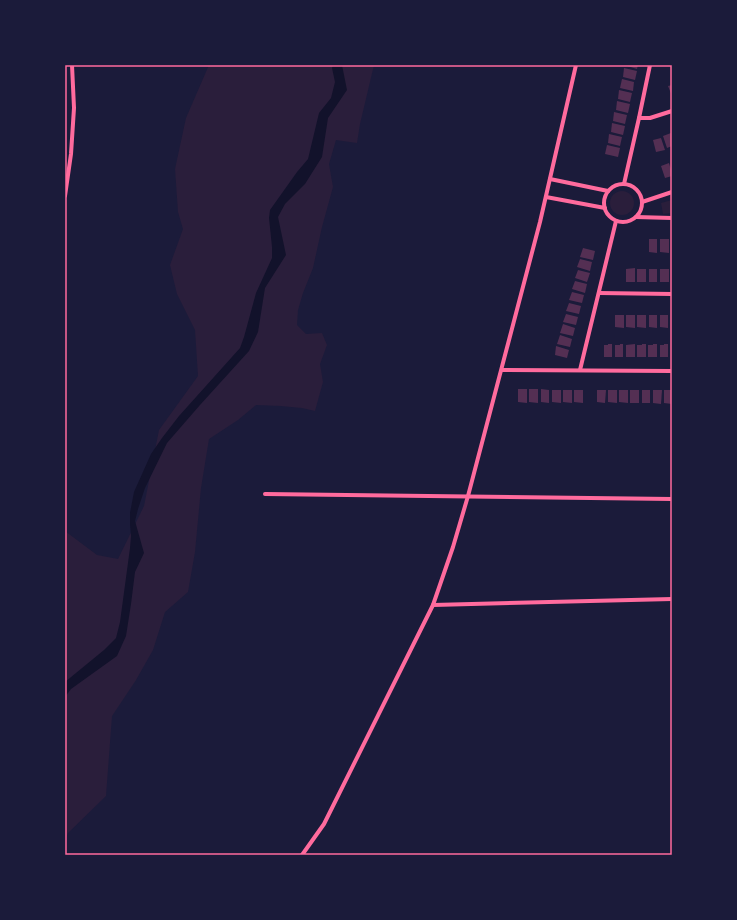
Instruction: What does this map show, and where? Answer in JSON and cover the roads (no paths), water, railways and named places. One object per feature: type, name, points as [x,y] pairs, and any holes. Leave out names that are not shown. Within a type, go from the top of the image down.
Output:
[{"type":"street","points":[[65,196],[71,154],[74,108],[72,65]]},
{"type":"street","points":[[302,855],[324,824],[433,605],[454,547],[502,370],[546,197],[576,65]]},
{"type":"street","points":[[624,184],[650,65]]},
{"type":"street","points":[[639,118],[650,118],[672,111]]},
{"type":"street","points":[[550,179],[608,191]]},
{"type":"street","points":[[624,184],[635,188],[639,193],[642,202],[641,210],[635,217],[628,221],[622,222],[616,221],[607,214],[604,202],[608,191],[613,187],[624,184]]},
{"type":"street","points":[[642,202],[672,192]]},
{"type":"street","points":[[546,197],[605,208]]},
{"type":"street","points":[[635,217],[672,218]]},
{"type":"street","points":[[580,370],[616,221]]},
{"type":"street","points":[[599,293],[672,294]]},
{"type":"street","points":[[502,370],[672,371]]},
{"type":"street","points":[[265,494],[672,499]]},
{"type":"street","points":[[433,605],[672,599]]}]
